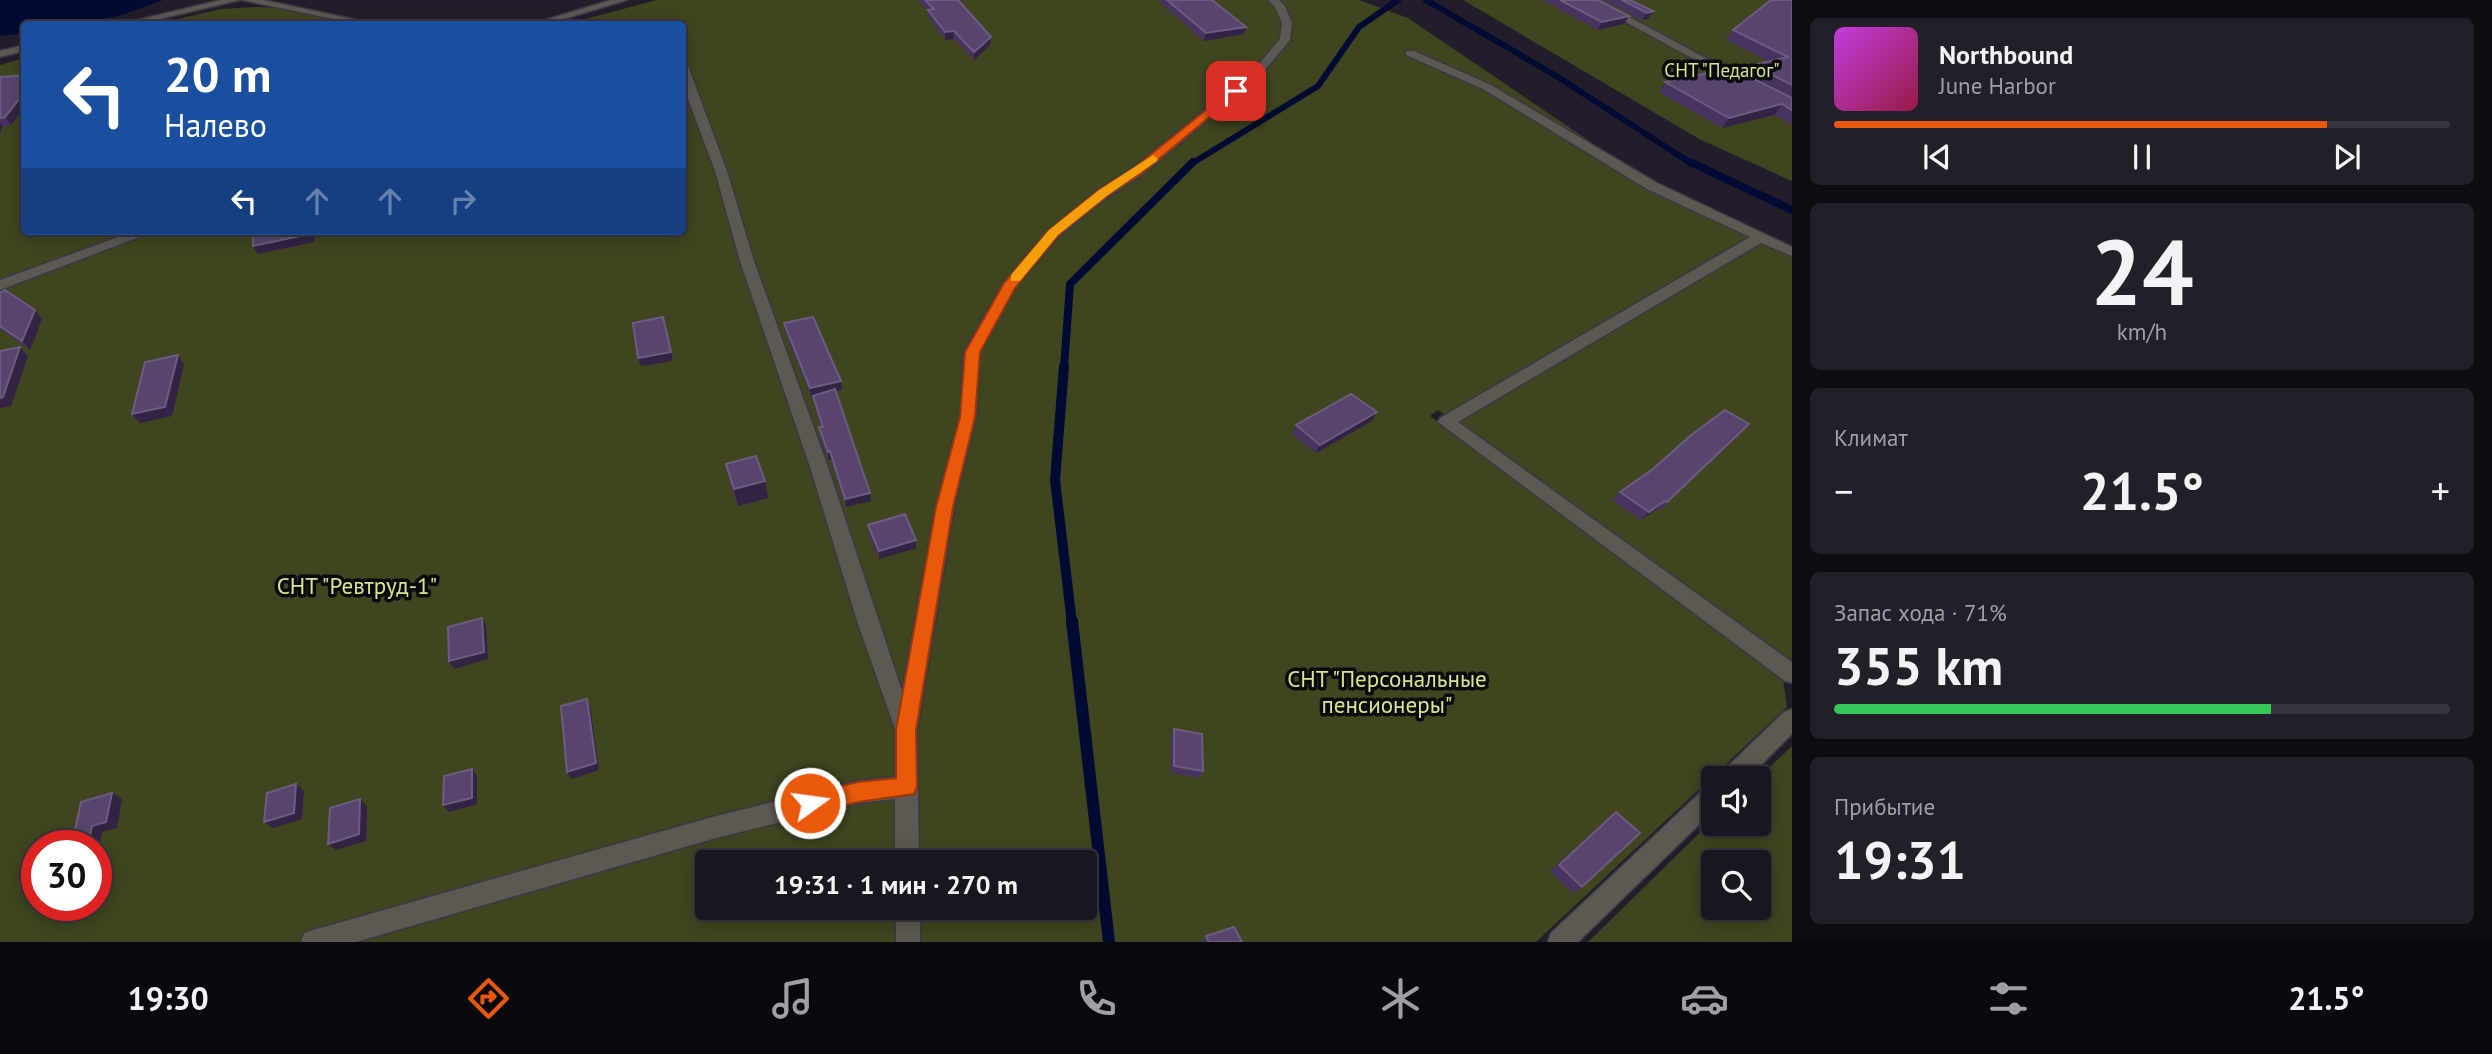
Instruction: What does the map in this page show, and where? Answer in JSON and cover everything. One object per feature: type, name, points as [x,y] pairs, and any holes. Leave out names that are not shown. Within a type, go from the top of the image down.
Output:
[{"type":"street","points":[[140,21],[235,0]]},
{"type":"street","points":[[247,0],[356,21]]},
{"type":"street","points":[[548,21],[622,0]]},
{"type":"street","points":[[907,850],[906,730],[945,507],[968,417],[972,352],[1009,286],[1054,233],[1104,193],[1138,171],[1256,74],[1285,40],[1287,23],[1280,6],[1273,0]]},
{"type":"street","points":[[1590,0],[1748,84]]},
{"type":"street","points":[[0,54],[21,49]]},
{"type":"street","points":[[1410,53],[1487,87],[1652,186],[1792,252]]},
{"type":"street","points":[[686,77],[721,171],[747,261],[906,730]]},
{"type":"street","points":[[0,285],[137,235]]},
{"type":"street","points":[[1759,238],[1446,422],[1792,674]]},
{"type":"street","points":[[1744,766],[1792,719]]},
{"type":"street","points":[[313,942],[716,827],[858,792],[907,787]]},
{"type":"street","points":[[1559,942],[1701,807]]},
{"type":"street","points":[[908,920],[908,942]]},
{"type":"green space","name":"СНТ \"Ревтруд-1\"","points":[[657,0],[1359,0],[1408,18],[1629,168],[1623,171],[1792,255],[1792,661],[1438,410],[1430,416],[1782,672],[1787,707],[1724,766],[1701,766],[1701,788],[1536,942],[0,942],[0,65],[21,59],[21,235],[686,235],[686,21],[577,21]]},
{"type":"green space","name":"СНТ \"Педагог\"","points":[[1463,0],[1792,0],[1792,181],[1701,140]]},
{"type":"green space","points":[[221,9],[294,9],[342,21],[170,21]]},
{"type":"green space","points":[[1792,746],[1792,942],[1588,942],[1701,832],[1701,836],[1771,836],[1771,766]]},
{"type":"water","points":[[0,0],[163,0],[122,15],[91,21],[21,21],[21,33],[0,36]]},
{"type":"building","points":[[925,0],[958,0],[991,37],[974,52],[954,31],[945,32],[928,10],[934,9]]},
{"type":"building","points":[[1167,0],[1212,0],[1246,27],[1206,33]]},
{"type":"building","points":[[1560,0],[1598,0],[1629,16],[1602,22]]},
{"type":"building","points":[[1622,0],[1630,0],[1653,11],[1647,13]]},
{"type":"building","points":[[1771,0],[1792,0],[1792,85],[1752,65],[1788,57],[1733,30]]},
{"type":"building","points":[[1732,68],[1792,98],[1792,110],[1782,104],[1729,118],[1665,82]]},
{"type":"building","points":[[21,75],[21,97],[5,117],[0,118],[0,77]]},
{"type":"building","points":[[253,235],[305,235],[253,246]]},
{"type":"building","points":[[5,290],[35,310],[22,341],[0,326],[0,293]]},
{"type":"building","points":[[663,317],[671,352],[638,358],[633,323]]},
{"type":"building","points":[[813,317],[841,381],[810,388],[784,323]]},
{"type":"building","points":[[20,347],[3,397],[0,398],[0,351]]},
{"type":"building","points":[[178,355],[165,407],[132,414],[145,362]]},
{"type":"building","points":[[835,389],[870,493],[845,499],[830,451],[828,452],[819,427],[823,427],[813,396]]},
{"type":"building","points":[[1351,394],[1377,412],[1320,445],[1296,425]]},
{"type":"building","points":[[1725,410],[1749,424],[1667,502],[1649,512],[1620,492],[1653,469]]},
{"type":"building","points":[[756,456],[765,481],[734,489],[726,464]]},
{"type":"building","points":[[905,514],[916,540],[879,551],[868,525]]},
{"type":"building","points":[[482,618],[484,652],[449,661],[448,627]]},
{"type":"building","points":[[587,699],[596,763],[567,772],[561,706]]},
{"type":"building","points":[[1174,729],[1202,734],[1203,771],[1174,766]]},
{"type":"building","points":[[472,769],[472,798],[443,805],[444,776]]},
{"type":"building","points":[[296,784],[294,813],[264,822],[267,793]]},
{"type":"building","points":[[112,793],[106,822],[92,826],[91,830],[75,830],[81,802]]},
{"type":"building","points":[[360,799],[359,834],[328,844],[330,808]]},
{"type":"building","points":[[1616,812],[1640,833],[1582,887],[1559,865]]},
{"type":"building","points":[[1234,927],[1242,942],[1209,942],[1206,936]]},
{"type":"waterway","points":[[1191,164],[1318,86],[1359,27],[1398,0]]},
{"type":"waterway","points":[[1426,0],[1558,77],[1692,164]]},
{"type":"waterway","points":[[1064,368],[1070,284],[1193,162]]},
{"type":"waterway","points":[[1690,162],[1792,210]]},
{"type":"waterway","points":[[1064,366],[1055,480],[1072,623]]},
{"type":"waterway","points":[[1072,621],[1109,942]]},
{"type":"slow traffic","points":[[1016,278],[1054,233],[1104,193],[1153,159]]},
{"type":"route","points":[[810,803],[858,792],[907,787],[906,730],[945,507],[968,417],[972,352],[1009,286],[1054,233],[1104,193],[1138,171],[1236,91]]},
{"type":"park label","name":"СНТ \"Персональные пенсионеры\"","points":[[1387,692]]}]
